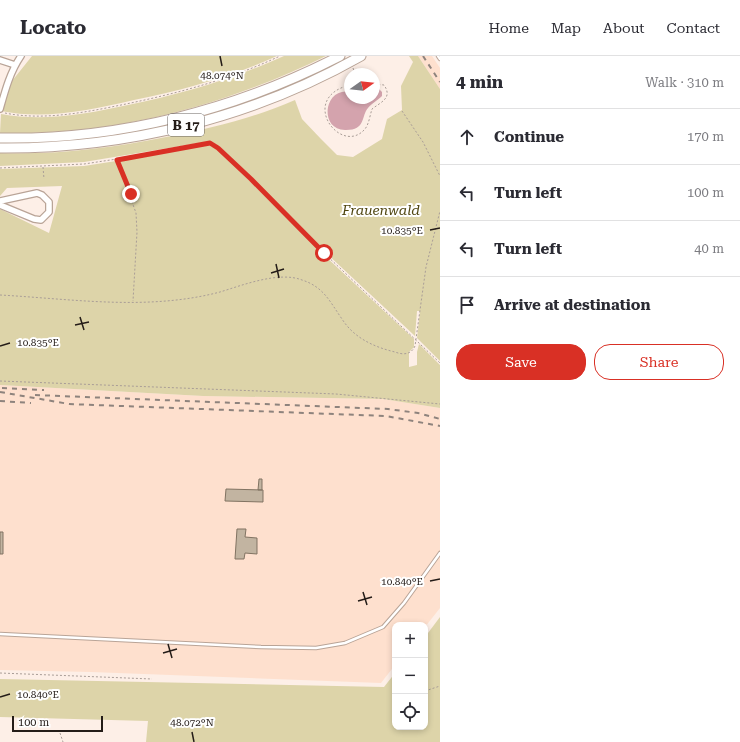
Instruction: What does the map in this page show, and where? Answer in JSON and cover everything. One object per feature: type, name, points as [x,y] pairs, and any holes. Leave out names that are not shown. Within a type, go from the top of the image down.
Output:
[{"type":"highway","name":"B 17","points":[[0,138],[85,134],[172,119],[255,94],[299,76],[340,56]]},
{"type":"highway","name":"B 17","points":[[0,148],[86,144],[174,128],[264,101],[310,82],[361,56]]},
{"type":"street","points":[[0,109],[15,65],[21,56]]},
{"type":"street","points":[[0,60],[15,65]]},
{"type":"street","points":[[0,201],[37,193],[42,195],[49,202],[49,212],[41,220],[34,219],[0,205]]},
{"type":"lane","points":[[0,634],[261,647],[316,648],[346,643],[383,627],[404,603],[440,553]]},
{"type":"path","points":[[0,112],[21,116],[98,110],[203,86],[252,69],[280,56]]},
{"type":"path","points":[[380,84],[384,84],[388,96],[380,103]]},
{"type":"path","points":[[344,87],[335,91],[329,98],[324,110],[326,120],[335,132],[353,136],[365,129],[372,108],[378,104]]},
{"type":"path","points":[[402,111],[423,142],[440,176]]},
{"type":"path","points":[[0,168],[84,164],[117,160],[210,143],[218,148],[324,253],[440,363]]},
{"type":"path","points":[[117,160],[136,213],[137,232],[133,302]]},
{"type":"path","points":[[43,166],[44,179]]},
{"type":"path","points":[[0,295],[97,302],[168,300],[208,295],[281,277],[294,278],[304,280],[319,289],[333,302],[342,320],[360,338],[371,344],[401,354],[409,353],[415,346],[426,267],[440,211]]},
{"type":"path","points":[[0,381],[336,394],[440,404]]},
{"type":"path","points":[[0,673],[152,679]]},
{"type":"path","points":[[428,690],[440,686]]},
{"type":"path","points":[[60,732],[62,742]]},
{"type":"shaded area","points":[[418,56],[432,56],[440,68],[440,89]]},
{"type":"shaded area","points":[[380,90],[382,92],[382,96],[380,98]]},
{"type":"shaded area","points":[[344,92],[344,104],[372,104],[366,111],[362,122],[357,128],[346,130],[337,128],[331,124],[328,117],[330,102],[334,96]]},
{"type":"shaded area","points":[[0,385],[203,396],[383,399],[440,408],[440,608],[428,623],[392,622],[392,669],[381,683],[0,670]]},
{"type":"green space","points":[[32,56],[277,56],[260,64],[207,82],[171,92],[101,107],[68,113],[51,114],[18,114],[1,111],[12,81]]},
{"type":"green space","points":[[284,56],[326,56],[248,90],[168,114],[126,123],[85,129],[43,133],[0,133],[1,114],[33,117],[65,116],[148,101],[226,79]]},
{"type":"green space","name":"Frauenwald","points":[[409,56],[418,56],[440,89],[440,361],[417,338],[420,311],[417,311],[415,336],[325,252],[220,147],[211,141],[84,162],[0,166],[0,153],[63,152],[145,141],[232,122],[295,100],[302,119],[337,155],[353,157],[382,139],[387,119],[402,110],[401,86],[413,62]]},
{"type":"green space","points":[[208,145],[218,149],[324,255],[414,339],[414,347],[409,352],[409,367],[417,365],[417,352],[419,344],[440,365],[440,408],[383,399],[203,396],[0,385],[0,209],[49,233],[62,186],[7,188],[0,196],[0,169],[84,166]]},
{"type":"green space","points":[[440,617],[440,742],[146,742],[148,721],[0,717],[0,679],[384,687],[392,677],[392,730],[428,730],[428,633]]},
{"type":"building","points":[[259,479],[262,479],[262,490],[258,490]]},
{"type":"building","points":[[226,489],[263,490],[263,502],[225,501]]},
{"type":"building","points":[[237,529],[246,529],[245,537],[257,538],[257,554],[245,553],[244,559],[235,559]]},
{"type":"building","points":[[0,532],[3,532],[3,554],[0,554]]},
{"type":"railway","points":[[423,56],[440,82]]},
{"type":"railway","points":[[2,388],[44,390]]},
{"type":"railway","points":[[0,392],[69,404],[386,416],[440,426]]},
{"type":"railway","points":[[35,395],[388,409],[418,413],[440,419]]},
{"type":"railway","points":[[0,401],[31,403]]},
{"type":"route","points":[[131,194],[117,160],[210,143],[218,148],[251,179],[324,253]]}]
